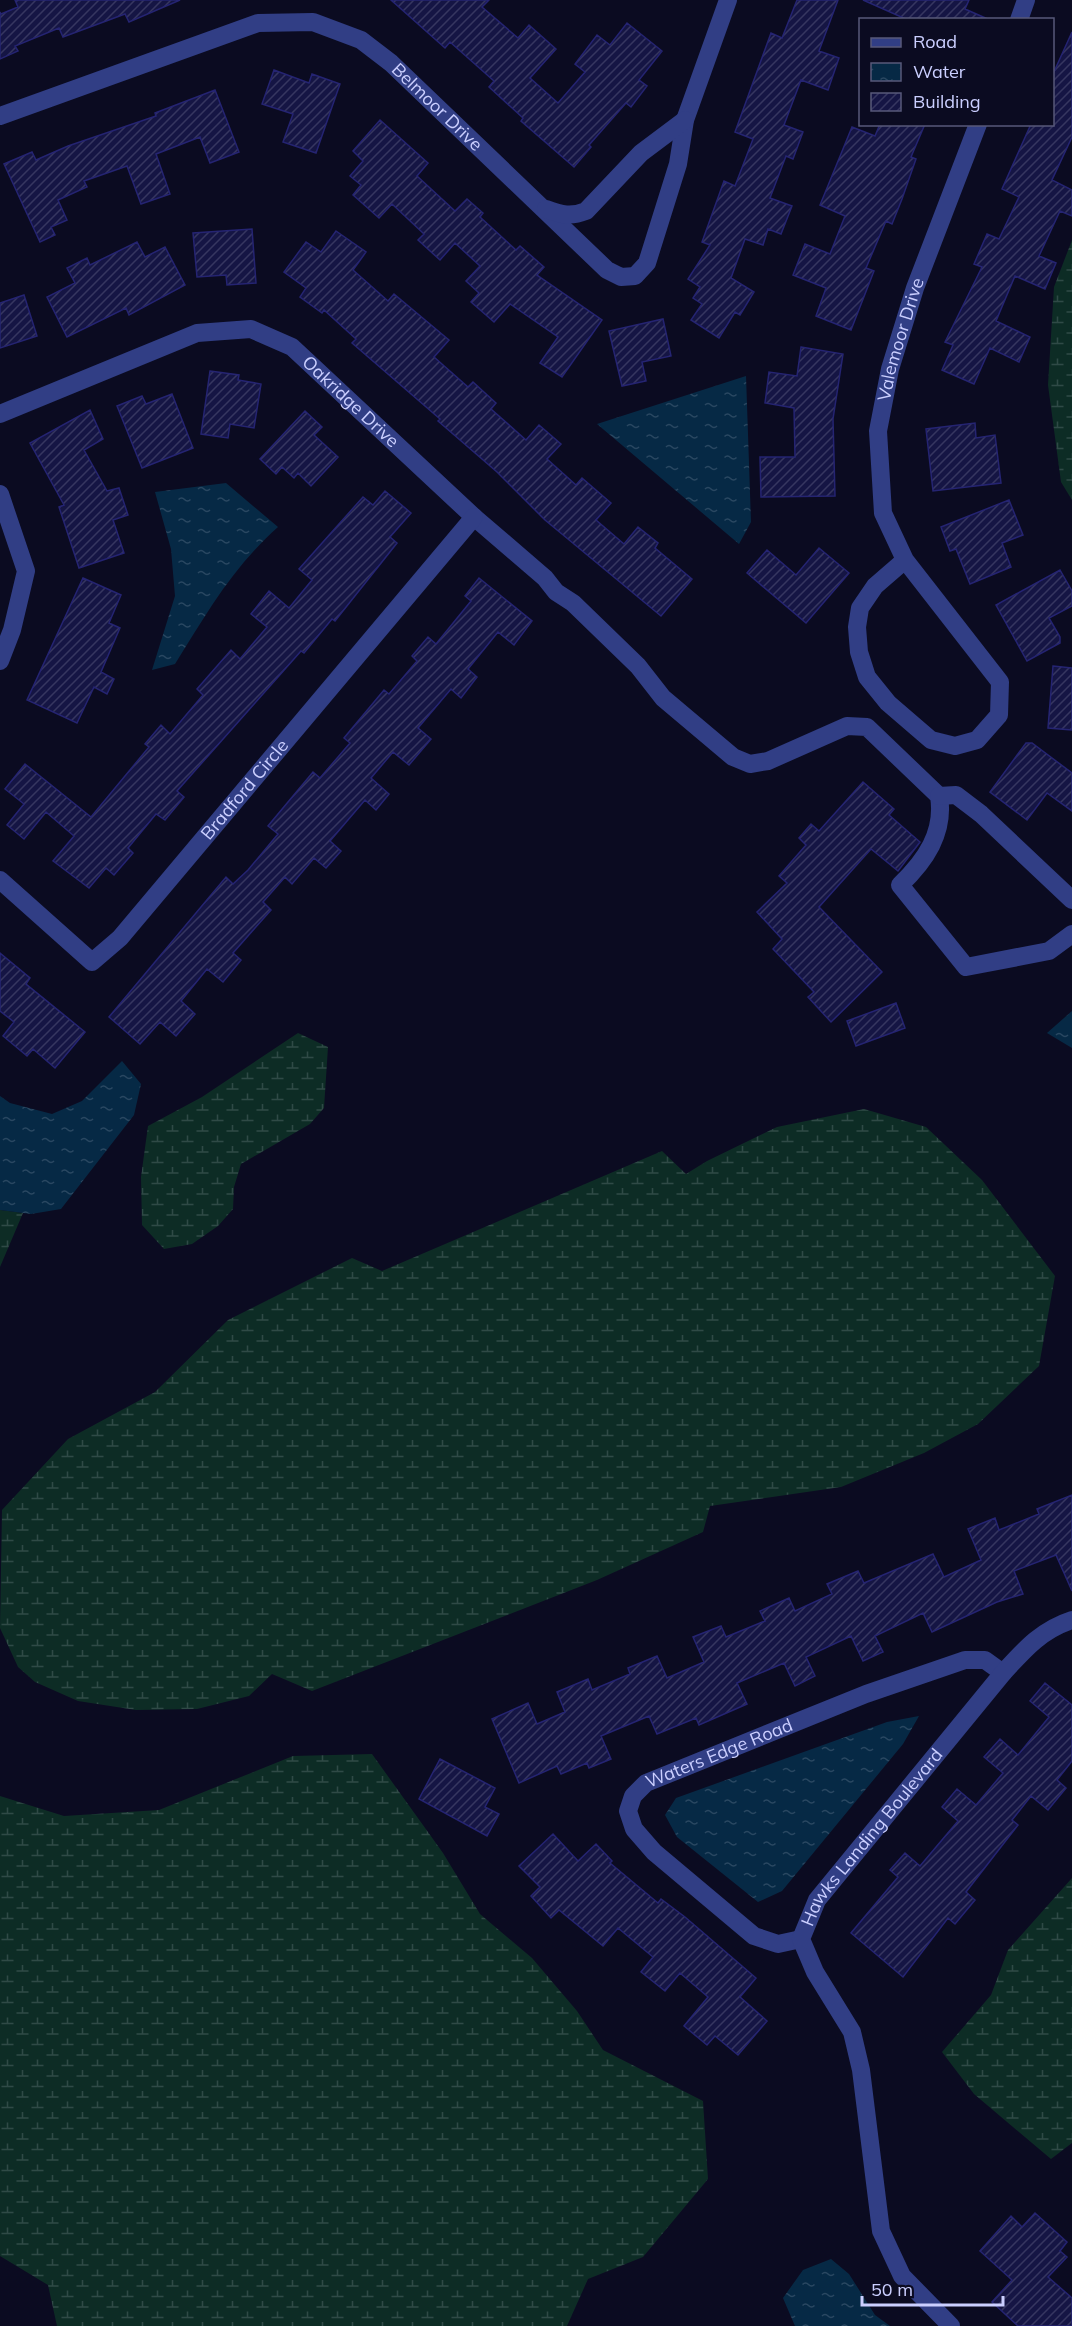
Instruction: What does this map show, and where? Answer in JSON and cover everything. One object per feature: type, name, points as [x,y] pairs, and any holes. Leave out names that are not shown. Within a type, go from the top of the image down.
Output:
[{"type":"street","name":"Belmoor Drive","points":[[0,116],[258,23],[313,22],[361,40],[391,63],[608,270],[621,277],[635,276],[647,263],[678,164],[685,120],[728,0]]},
{"type":"street","points":[[1020,18],[1026,0]]},
{"type":"street","points":[[546,209],[561,215],[574,216],[586,211],[641,153],[685,120]]},
{"type":"street","name":"Valemoor Drive","points":[[905,560],[875,586],[860,608],[857,627],[859,652],[867,677],[888,703],[931,741],[955,746],[977,740],[999,715],[1000,682],[957,630],[905,560],[884,513],[878,431],[890,369],[915,288],[977,126]]},
{"type":"street","name":"Oakridge Drive","points":[[0,414],[197,333],[250,329],[292,347],[474,517],[545,578],[556,592],[573,603],[638,666],[663,698],[733,757],[750,764],[768,761],[847,726],[867,727],[939,796]]},
{"type":"street","points":[[0,494],[26,571],[12,630],[0,661]]},
{"type":"street","name":"Bradford Circle","points":[[0,880],[92,962],[120,938],[474,517]]},
{"type":"street","points":[[1072,900],[981,814],[956,795],[939,796],[941,809],[932,847],[920,866],[900,885],[966,968],[1049,951],[1072,934]]},
{"type":"street","name":"Hawks Landing Boulevard","points":[[951,2326],[902,2276],[881,2231],[861,2070],[852,2032],[815,1972],[801,1939],[817,1900],[1003,1673],[1031,1641],[1055,1625],[1072,1620]]},
{"type":"street","name":"Waters Edge Road","points":[[801,1939],[778,1944],[754,1936],[654,1852],[634,1829],[628,1811],[634,1795],[646,1783],[867,1694],[965,1659],[985,1660],[1003,1673]]},
{"type":"green space","points":[[1072,240],[1072,500],[1061,482],[1048,385],[1054,287]]},
{"type":"green space","points":[[298,1033],[328,1047],[324,1108],[310,1124],[241,1164],[234,1187],[233,1209],[218,1226],[192,1244],[164,1249],[142,1225],[141,1177],[148,1126],[202,1097]]},
{"type":"green space","points":[[864,1109],[926,1127],[982,1180],[1055,1276],[1039,1366],[978,1424],[924,1453],[841,1487],[710,1506],[703,1532],[597,1580],[312,1691],[272,1674],[249,1696],[197,1709],[136,1710],[78,1701],[35,1682],[18,1667],[0,1628],[2,1510],[68,1439],[155,1392],[228,1320],[352,1258],[382,1271],[662,1151],[686,1174],[707,1161],[777,1127]]},
{"type":"green space","points":[[0,1210],[23,1213],[0,1267]]},
{"type":"green space","points":[[372,1754],[443,1853],[480,1914],[532,1958],[577,2011],[603,2050],[703,2101],[708,2179],[643,2257],[588,2279],[567,2326],[57,2326],[48,2285],[0,2256],[0,1796],[64,1816],[159,1810],[293,1756]]},
{"type":"green space","points":[[1072,1878],[1072,2143],[1051,2159],[974,2094],[942,2052],[991,1995],[1008,1950]]},
{"type":"water","points":[[746,376],[751,522],[739,544],[597,424]]},
{"type":"water","points":[[226,483],[278,527],[234,575],[175,664],[152,670],[175,596],[171,549],[155,492]]},
{"type":"water","points":[[1072,1011],[1072,1048],[1047,1033]]},
{"type":"water","points":[[122,1061],[141,1084],[134,1115],[61,1209],[31,1214],[0,1210],[0,1096],[10,1103],[52,1114],[82,1101]]},
{"type":"water","points":[[919,1716],[903,1744],[782,1891],[758,1902],[677,1837],[665,1815],[676,1798],[887,1722]]},
{"type":"water","points":[[831,2259],[849,2274],[875,2315],[890,2326],[795,2326],[783,2298],[803,2270]]},
{"type":"building","points":[[15,0],[180,0],[129,22],[125,14],[63,37],[59,28],[15,46],[18,51],[0,59],[0,12],[1,14],[18,7]]},
{"type":"building","points":[[391,0],[489,0],[482,7],[518,38],[529,25],[556,49],[530,78],[558,103],[585,72],[575,64],[597,35],[610,45],[627,23],[662,51],[639,80],[647,86],[631,107],[626,103],[589,145],[591,147],[574,167],[521,121],[523,118],[489,87],[494,81],[450,42],[445,48]]},
{"type":"building","points":[[797,0],[838,0],[819,51],[839,58],[828,90],[801,80],[784,125],[803,132],[793,159],[786,156],[770,198],[792,206],[781,234],[768,229],[763,245],[745,239],[731,278],[754,292],[740,315],[735,312],[719,338],[691,320],[702,304],[693,298],[700,287],[688,279],[710,245],[702,242],[724,181],[735,186],[753,139],[735,132],[771,33],[782,38]]},
{"type":"building","points":[[863,0],[969,0],[965,9],[985,18],[904,18]]},
{"type":"building","points":[[1072,32],[1072,137],[1052,180],[1072,190],[1072,216],[1060,211],[1039,256],[1056,263],[1045,289],[1015,276],[996,321],[1030,337],[1019,362],[990,348],[974,384],[942,370],[953,345],[945,342],[982,267],[974,264],[987,234],[999,239],[1019,197],[1002,189],[1030,126],[1054,126],[1054,72]]},
{"type":"building","points":[[274,70],[309,83],[312,74],[340,84],[316,153],[283,142],[293,114],[262,104]]},
{"type":"building","points":[[215,90],[239,152],[210,163],[200,137],[156,154],[170,194],[141,204],[127,166],[84,181],[87,187],[58,200],[67,220],[51,227],[55,235],[40,242],[4,164],[32,152],[36,160],[68,146],[156,116],[155,113]]},
{"type":"building","points":[[380,120],[428,163],[417,176],[455,211],[467,199],[483,213],[480,217],[516,250],[520,246],[544,267],[537,275],[602,320],[562,377],[540,363],[558,337],[510,304],[494,322],[471,302],[479,293],[466,281],[480,266],[455,243],[440,260],[418,240],[424,234],[392,204],[379,218],[353,195],[361,185],[350,176],[363,161],[353,151]]},
{"type":"building","points":[[879,126],[924,126],[911,157],[916,159],[892,224],[886,221],[866,268],[874,271],[851,330],[816,316],[826,288],[793,275],[805,244],[830,254],[845,216],[820,205],[852,127],[875,136]]},
{"type":"building","points":[[252,229],[256,283],[227,285],[226,275],[197,277],[193,233]]},
{"type":"building","points":[[336,231],[366,252],[353,270],[388,301],[394,294],[449,340],[434,357],[468,387],[473,382],[496,403],[491,409],[526,440],[539,425],[561,444],[547,459],[576,485],[582,478],[611,503],[596,520],[624,544],[638,527],[658,543],[655,548],[692,579],[661,616],[545,520],[497,472],[438,421],[440,419],[352,343],[356,339],[324,310],[322,313],[300,297],[306,288],[284,272],[306,242],[321,252]]},
{"type":"building","points":[[137,242],[145,257],[165,247],[185,285],[129,315],[126,308],[67,337],[47,297],[75,283],[67,268],[87,258],[90,265]]},
{"type":"building","points":[[24,295],[37,336],[0,348],[0,303]]},
{"type":"building","points":[[663,319],[671,356],[642,362],[646,381],[622,386],[609,331]]},
{"type":"building","points":[[801,347],[843,354],[833,419],[835,496],[761,497],[760,457],[795,457],[794,408],[765,403],[769,372],[797,376]]},
{"type":"building","points":[[210,371],[239,375],[238,380],[261,384],[254,428],[230,424],[228,438],[201,434]]},
{"type":"building","points":[[172,394],[193,448],[142,468],[117,406],[142,396],[146,404]]},
{"type":"building","points":[[90,410],[103,439],[84,450],[107,491],[119,488],[128,515],[113,520],[124,553],[79,568],[59,507],[64,505],[30,443]]},
{"type":"building","points":[[305,411],[322,427],[314,435],[338,457],[311,486],[298,473],[294,478],[282,467],[276,474],[260,459]]},
{"type":"building","points":[[975,423],[976,438],[995,435],[1001,483],[933,491],[926,429]]},
{"type":"building","points":[[385,491],[411,513],[390,537],[397,543],[335,621],[332,619],[304,653],[301,651],[177,791],[184,797],[165,820],[156,814],[128,848],[133,853],[114,875],[106,868],[89,888],[53,861],[74,836],[46,812],[24,839],[7,825],[24,804],[5,789],[25,764],[91,817],[149,747],[145,744],[161,725],[170,734],[203,695],[197,689],[231,650],[240,659],[267,627],[251,614],[269,591],[289,608],[312,580],[299,569],[363,497],[373,505]]},
{"type":"building","points":[[1009,500],[1023,535],[1002,543],[1011,567],[970,584],[956,549],[950,551],[941,527]]},
{"type":"building","points":[[819,548],[849,573],[806,623],[747,573],[767,550],[796,575]]},
{"type":"building","points":[[1060,570],[1072,591],[1072,606],[1049,618],[1060,637],[1060,643],[1027,661],[996,605]]},
{"type":"building","points":[[83,578],[121,595],[109,623],[120,628],[101,672],[114,679],[107,694],[94,687],[77,723],[27,700]]},
{"type":"building","points":[[479,578],[532,621],[514,645],[498,632],[468,669],[477,677],[461,698],[451,689],[418,728],[431,739],[409,765],[393,752],[371,778],[389,794],[376,810],[365,800],[330,841],[341,851],[326,868],[314,858],[292,884],[285,877],[263,902],[271,910],[233,953],[241,960],[223,982],[207,969],[181,1001],[195,1014],[176,1036],[160,1022],[140,1044],[109,1017],[226,877],[233,884],[248,870],[278,834],[268,826],[313,772],[320,778],[350,743],[344,738],[384,690],[389,694],[417,661],[412,656],[428,637],[436,644],[471,601],[465,596]]},
{"type":"building","points":[[1053,666],[1072,668],[1072,730],[1048,728]]},
{"type":"building","points":[[1026,743],[1032,743],[1072,773],[1072,811],[1047,793],[1027,820],[990,792]]},
{"type":"building","points":[[863,782],[894,809],[889,815],[920,842],[898,871],[871,849],[819,907],[882,972],[831,1022],[808,997],[814,992],[773,949],[782,939],[757,912],[787,883],[779,876],[806,845],[799,838],[811,824],[819,831]]},
{"type":"building","points":[[0,953],[30,978],[26,984],[85,1032],[55,1068],[33,1049],[27,1056],[3,1036],[14,1022],[0,1011]]},
{"type":"building","points":[[896,1003],[905,1028],[856,1046],[847,1021]]},
{"type":"building","points":[[1072,1495],[1072,1591],[1056,1555],[1014,1571],[1023,1594],[997,1602],[932,1632],[923,1613],[875,1636],[883,1652],[863,1661],[851,1636],[806,1657],[815,1676],[795,1686],[784,1663],[737,1683],[747,1704],[699,1725],[696,1718],[657,1734],[649,1716],[601,1736],[611,1759],[589,1768],[587,1763],[561,1774],[557,1766],[519,1783],[492,1719],[528,1703],[537,1724],[565,1712],[557,1692],[588,1679],[592,1690],[630,1674],[628,1668],[657,1656],[667,1678],[704,1662],[693,1637],[721,1626],[726,1637],[765,1621],[760,1611],[789,1598],[795,1611],[832,1594],[827,1584],[858,1571],[864,1583],[933,1554],[944,1577],[981,1560],[968,1529],[995,1518],[999,1530],[1039,1514],[1037,1509]]},
{"type":"building","points":[[1045,1683],[1072,1705],[1072,1761],[1057,1780],[1066,1788],[1048,1810],[1031,1796],[1012,1820],[1018,1825],[966,1892],[975,1900],[955,1924],[948,1918],[903,1977],[851,1933],[898,1877],[890,1870],[905,1853],[920,1866],[958,1821],[942,1807],[957,1789],[976,1805],[1003,1773],[984,1757],[1000,1739],[1018,1755],[1049,1717],[1030,1701]]},
{"type":"building","points":[[440,1759],[495,1788],[485,1807],[499,1814],[487,1836],[419,1799]]},
{"type":"building","points":[[553,1834],[578,1861],[596,1844],[612,1861],[610,1863],[658,1903],[661,1899],[685,1917],[756,1978],[740,1997],[767,2021],[738,2055],[715,2036],[707,2045],[684,2026],[708,1997],[680,1973],[665,1991],[641,1972],[653,1957],[618,1928],[603,1946],[559,1910],[551,1918],[531,1896],[540,1887],[519,1866]]},
{"type":"building","points":[[1035,2213],[1067,2242],[1060,2251],[1067,2257],[1048,2277],[1072,2298],[1072,2326],[1018,2326],[992,2302],[1012,2280],[980,2251],[1011,2216],[1022,2227]]}]
